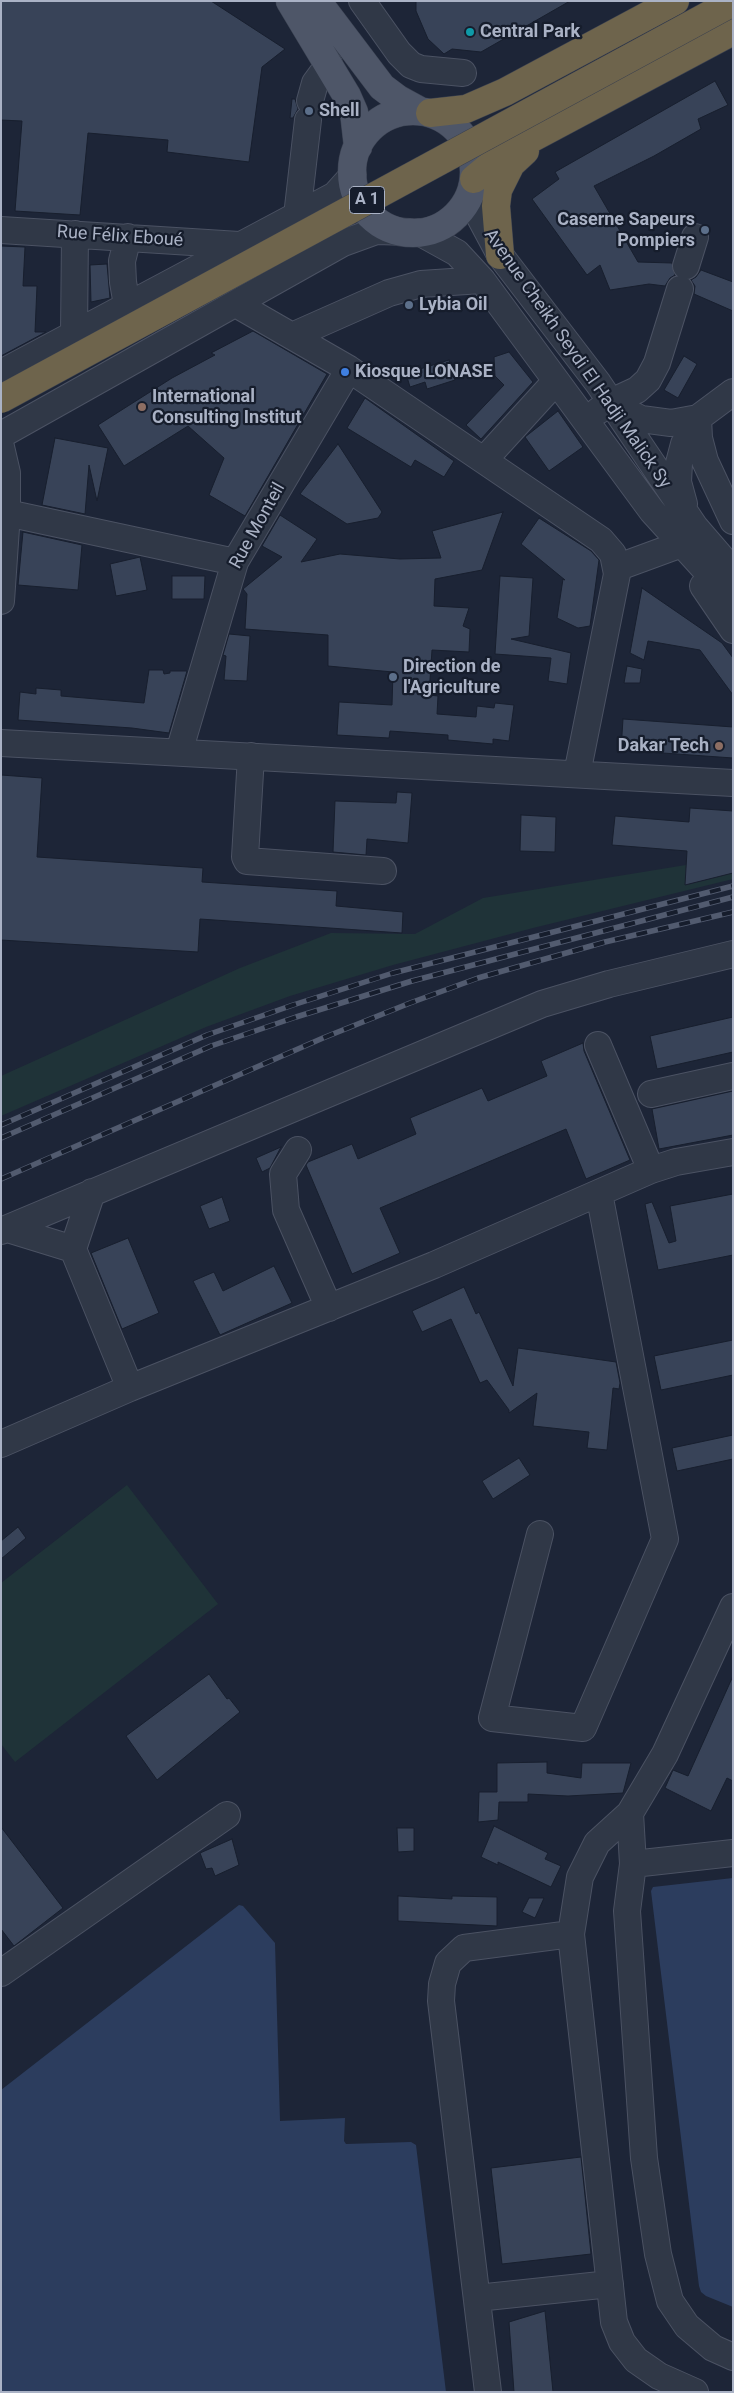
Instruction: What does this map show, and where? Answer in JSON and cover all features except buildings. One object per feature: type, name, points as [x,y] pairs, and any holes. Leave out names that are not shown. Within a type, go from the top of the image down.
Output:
[{"type":"highway","points":[[425,112],[466,109],[505,92],[675,1]]},
{"type":"highway","name":"A 1","points":[[1,399],[733,2]]},
{"type":"highway","points":[[473,183],[508,151],[733,31]]},
{"type":"highway","points":[[500,255],[496,206],[498,190],[504,175],[529,148],[583,111]]},
{"type":"main road","points":[[290,1],[329,64],[354,112],[358,147]]},
{"type":"main road","points":[[317,1],[382,87],[398,99],[451,124],[466,142],[472,158],[473,183],[467,199],[452,218],[442,225],[415,232],[389,227],[371,215],[358,197],[353,175],[358,147],[363,137],[379,122],[398,112],[425,112]]},
{"type":"street","points":[[362,1],[399,54],[411,65],[421,69],[463,74]]},
{"type":"street","points":[[297,216],[309,110],[315,83],[329,64]]},
{"type":"street","points":[[1,373],[335,195],[353,175]]},
{"type":"street","name":"Avenue Cheikh Seydi El Hadji Malick Sy","points":[[473,183],[476,210],[500,255],[615,400],[695,527],[733,571]]},
{"type":"street","name":"Rue Félix Eboué","points":[[1,230],[239,245]]},
{"type":"street","points":[[1,435],[343,242],[376,231],[415,232]]},
{"type":"street","name":"Avenue Cheikh Seydi El Hadji Malick Sy","points":[[415,232],[457,253],[482,280],[652,511],[733,600]]},
{"type":"street","points":[[74,334],[75,234]]},
{"type":"street","points":[[585,420],[615,400],[637,390],[648,380],[657,363],[695,237]]},
{"type":"street","points":[[128,238],[122,261],[123,282],[128,305]]},
{"type":"street","points":[[292,336],[388,293],[420,284],[482,280]]},
{"type":"street","points":[[236,304],[349,369],[601,540],[613,554],[617,574],[577,774]]},
{"type":"street","name":"Rue Monteil","points":[[179,752],[234,562],[349,369]]},
{"type":"street","points":[[484,460],[556,381]]},
{"type":"street","points":[[695,527],[684,504],[678,482],[679,463],[684,444],[698,418],[733,392]]},
{"type":"street","points":[[615,400],[629,413],[641,419],[671,423],[698,418]]},
{"type":"street","points":[[698,418],[705,461],[733,521]]},
{"type":"street","points":[[1,447],[7,473],[8,513],[1,601]]},
{"type":"street","points":[[652,511],[733,630]]},
{"type":"street","points":[[8,513],[234,562]]},
{"type":"street","points":[[616,568],[676,546]]},
{"type":"street","points":[[1,743],[733,783]]},
{"type":"street","points":[[251,756],[244,857],[247,861],[383,871]]},
{"type":"street","points":[[5,1230],[542,1004],[609,984],[733,954]]},
{"type":"street","points":[[598,1045],[651,1170]]},
{"type":"street","points":[[651,1094],[733,1076]]},
{"type":"street","points":[[298,1150],[283,1174],[286,1210],[329,1308]]},
{"type":"street","points":[[1,1444],[130,1388],[434,1265],[651,1170],[676,1162],[733,1152]]},
{"type":"street","points":[[92,1192],[73,1249],[130,1388]]},
{"type":"street","points":[[540,1534],[492,1718],[584,1728],[665,1539],[599,1193]]},
{"type":"street","points":[[5,1230],[73,1249]]},
{"type":"street","points":[[695,2392],[659,2376],[636,2360],[622,2342],[614,2322],[571,1934],[580,1877],[597,1843],[630,1813],[665,1754],[733,1607]]},
{"type":"street","points":[[630,1813],[633,1864],[627,1911],[628,1931],[644,2158],[658,2254],[670,2301],[687,2326],[713,2348],[733,2357]]},
{"type":"street","points":[[1,1973],[227,1815]]},
{"type":"street","points":[[633,1864],[733,1853]]},
{"type":"street","points":[[488,2392],[442,2001],[444,1977],[448,1963],[464,1948],[571,1934]]},
{"type":"street","points":[[477,2298],[610,2284]]},
{"type":"green space","points":[[686,865],[686,885],[733,873],[733,879],[533,928],[393,965],[290,996],[206,1027],[1,1116],[1,1076],[240,968],[331,933],[415,934],[483,898]]},
{"type":"green space","points":[[127,1485],[218,1604],[15,1762],[1,1744],[1,1583]]},
{"type":"water","points":[[733,1878],[733,2307],[706,2296],[701,2292],[699,2286],[651,1891],[653,1887]]},
{"type":"water","points":[[239,1905],[243,1906],[275,1943],[280,2121],[345,2118],[344,2141],[346,2144],[411,2142],[416,2145],[446,2392],[1,2392],[1,2090]]},
{"type":"railway","points":[[1,1125],[207,1035],[293,1005],[393,973],[733,886]]},
{"type":"railway","points":[[1,1138],[211,1046],[296,1017],[412,981],[733,897]]},
{"type":"railway","points":[[1,1179],[323,1038],[478,978],[605,942],[733,912]]},
{"type":"place","name":"Central Park","points":[[470,32]]},
{"type":"place","name":"Shell","points":[[309,111]]},
{"type":"place","name":"Caserne Sapeurs Pompiers","points":[[705,230]]},
{"type":"place","name":"Lybia Oil","points":[[409,305]]},
{"type":"place","name":"Kiosque LONASE","points":[[345,372]]},
{"type":"place","name":"International Consulting Institut","points":[[142,407]]},
{"type":"place","name":"Direction de l'Agriculture","points":[[393,677]]},
{"type":"place","name":"Dakar Tech","points":[[719,746]]}]
